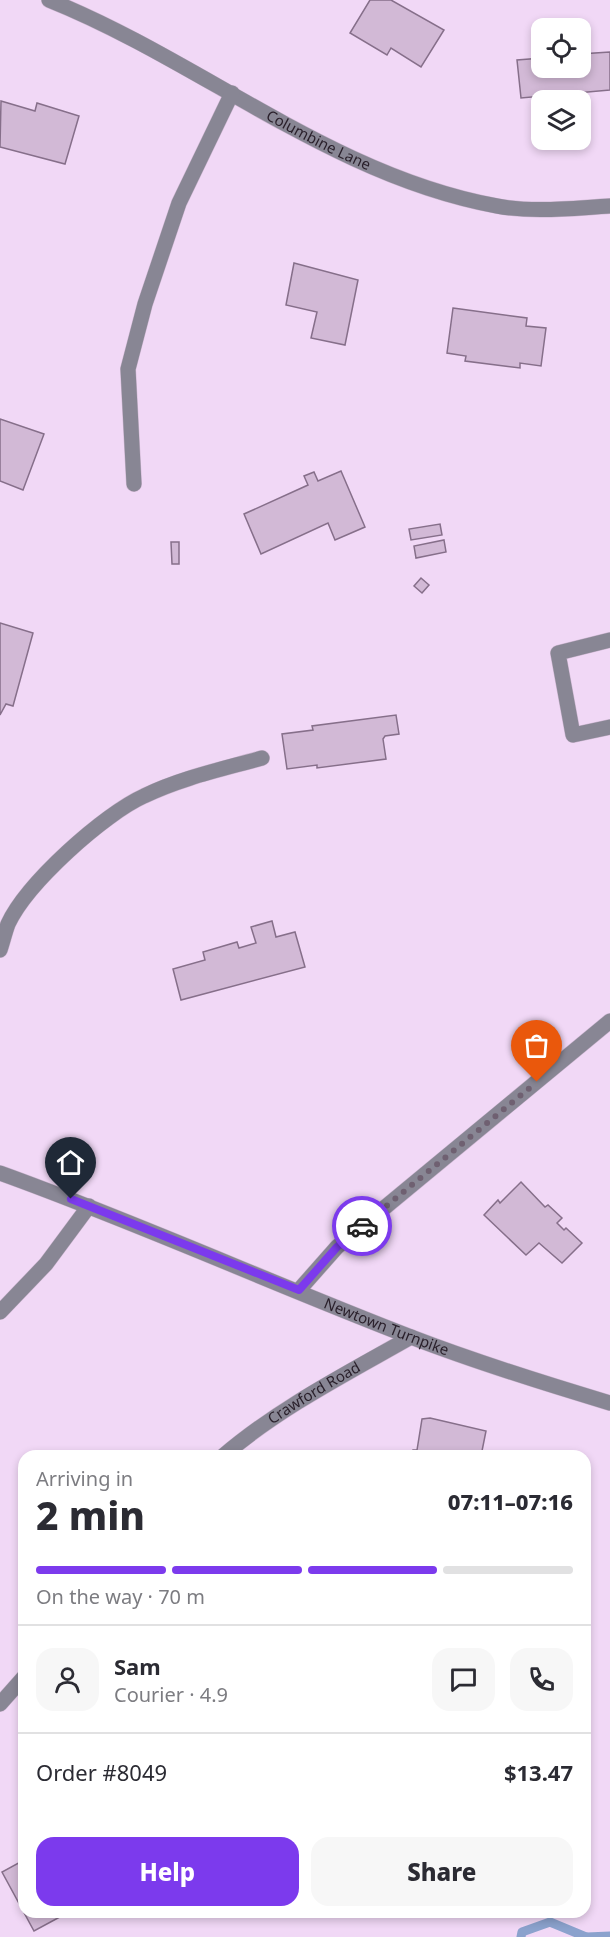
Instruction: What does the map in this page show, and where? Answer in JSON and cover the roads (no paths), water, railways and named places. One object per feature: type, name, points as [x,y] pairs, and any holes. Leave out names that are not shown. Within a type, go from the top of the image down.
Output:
[{"type":"street","name":"Columbine Lane","points":[[49,0],[127,35],[391,177],[497,206],[546,210],[610,206]]},
{"type":"street","points":[[134,484],[128,369],[145,304],[178,203],[232,93]]},
{"type":"street","points":[[610,640],[558,652],[573,735],[610,727]]},
{"type":"street","points":[[0,950],[9,923],[26,897],[61,859],[94,829],[143,796],[262,758]]},
{"type":"street","points":[[299,1290],[337,1247],[610,1022]]},
{"type":"street","name":"Newtown Turnpike","points":[[0,1173],[89,1206],[411,1337],[527,1378],[608,1399]]},
{"type":"street","points":[[0,1312],[46,1264],[89,1206]]},
{"type":"street","name":"Crawford Road","points":[[231,1450],[305,1397],[411,1337]]},
{"type":"street","points":[[0,1704],[18,1684]]},
{"type":"waterway","points":[[521,1937],[522,1932],[550,1922],[586,1937]]},
{"type":"waterway","points":[[587,1937],[610,1936]]}]
